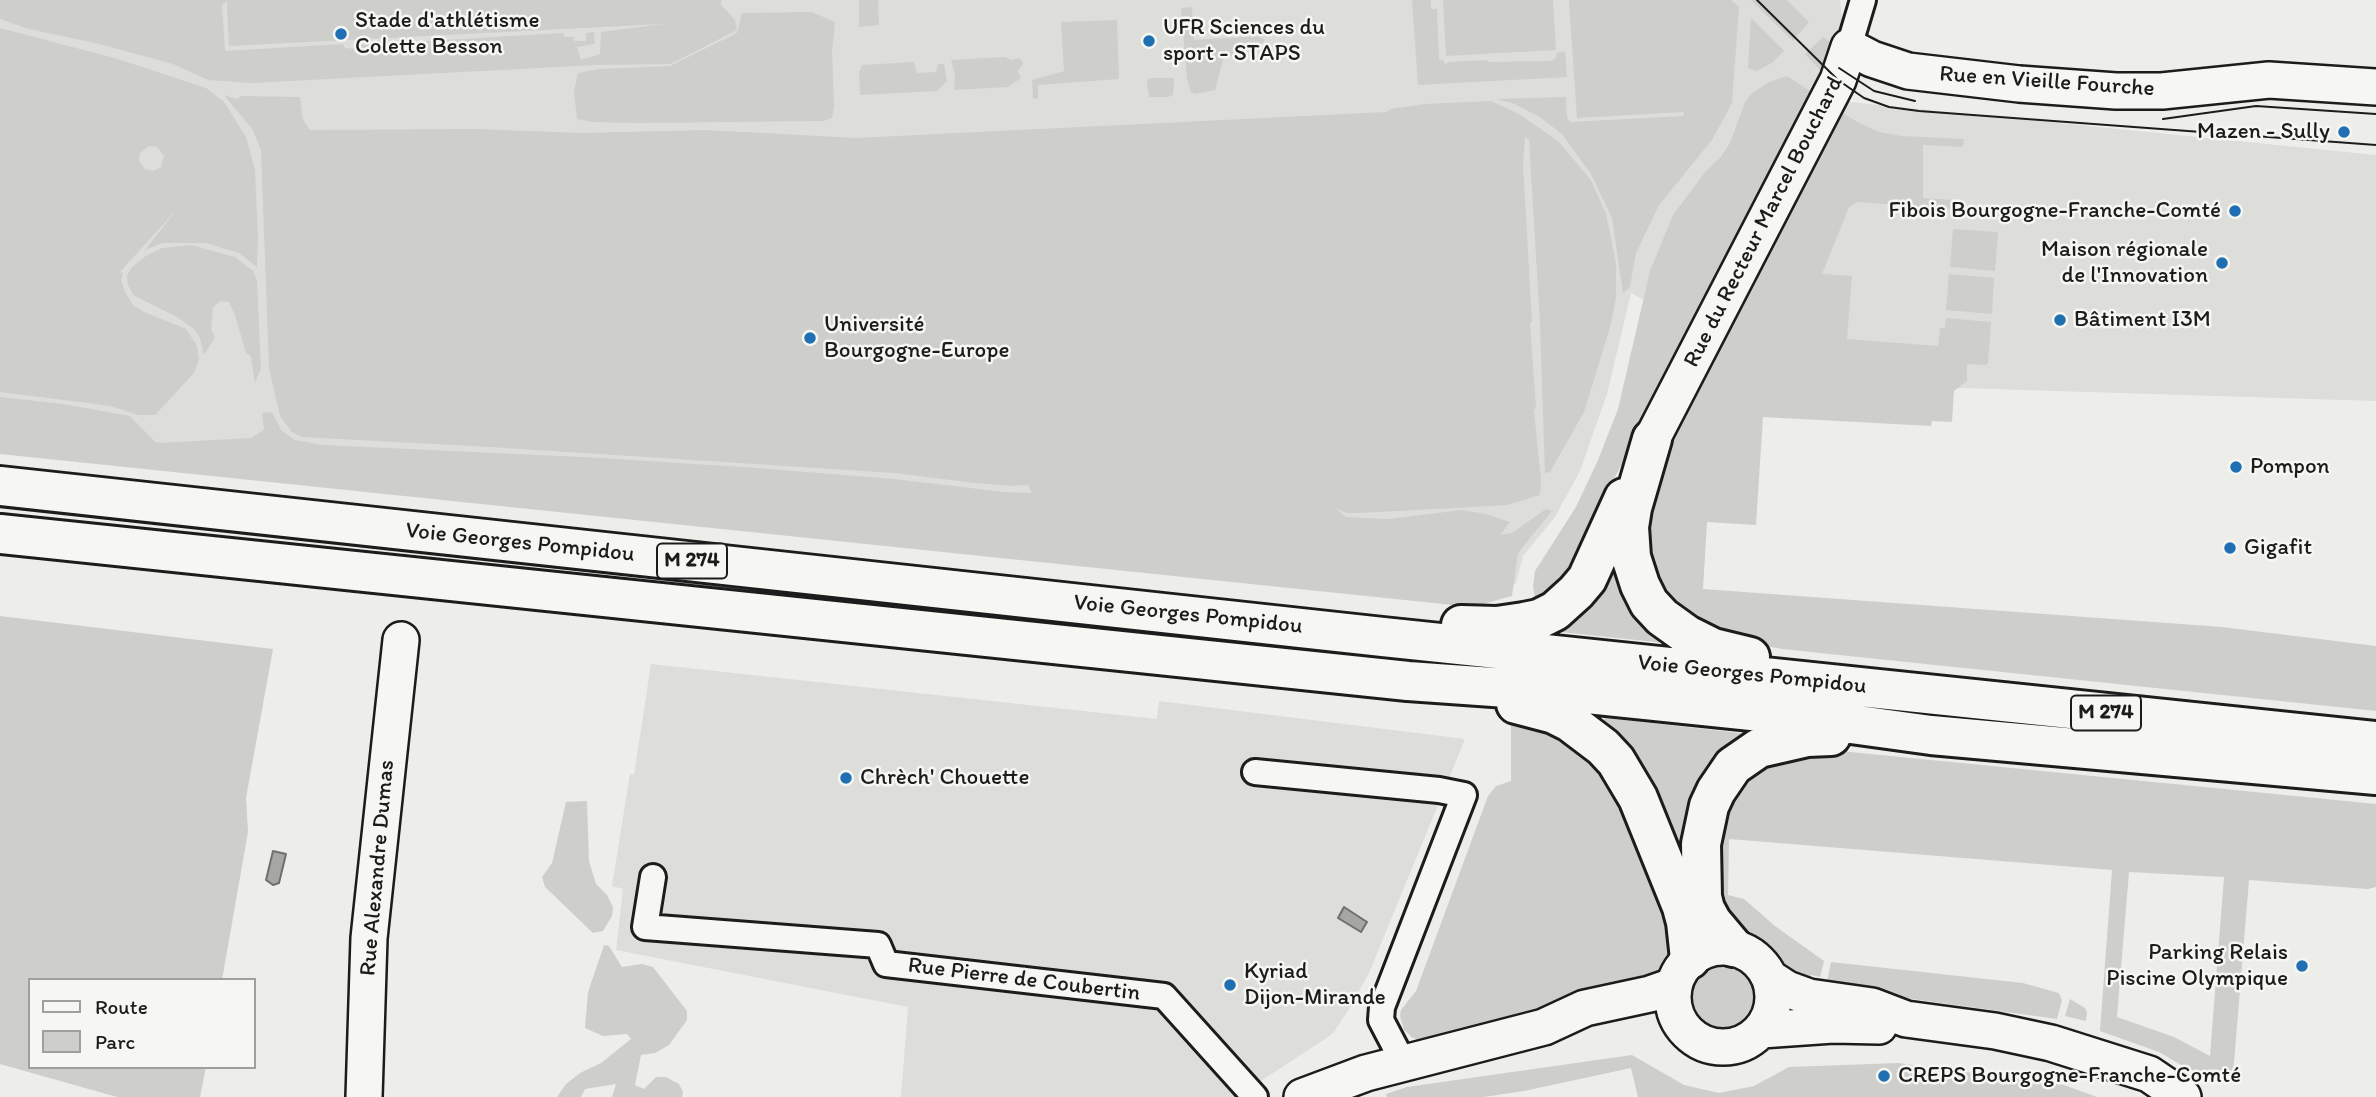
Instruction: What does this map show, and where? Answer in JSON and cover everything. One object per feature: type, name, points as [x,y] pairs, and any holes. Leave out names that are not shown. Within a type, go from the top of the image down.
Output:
[{"type":"highway","points":[[1383,637],[1420,624],[1497,626],[1539,619],[1555,611],[1587,579],[1651,439]]},
{"type":"highway","points":[[1651,439],[1632,508],[1629,543],[1634,569],[1649,603],[1662,617],[1698,642],[1728,652],[1823,671],[1836,684]]},
{"type":"highway","name":"Voie Georges Pompidou","points":[[0,486],[1383,637],[2376,741]]},
{"type":"highway","name":"Voie Georges Pompidou","points":[[0,534],[1408,681],[1591,694],[1771,713],[1931,734],[2376,775]]},
{"type":"highway","points":[[1408,681],[1554,714],[1570,722],[1603,747],[1625,775],[1656,838],[1686,922],[1681,972]]},
{"type":"highway","points":[[1733,947],[1705,909],[1701,882],[1704,825],[1716,791],[1728,771],[1743,757],[1759,748],[1789,740],[1825,736],[1931,734]]},
{"type":"main road","name":"Rue en Vieille Fourche","points":[[1849,47],[1872,59],[1908,71],[2019,84],[2153,91],[2269,80],[2376,87]]},
{"type":"main road","name":"Rue du Recteur Marcel Bouchard","points":[[1651,439],[1838,80],[1849,47]]},
{"type":"main road","name":"Rue Alexandre Dumas","points":[[364,1097],[370,924],[401,640]]},
{"type":"main road","points":[[1544,1027],[1585,1008],[1650,994],[1710,948],[1733,947],[1755,958],[1770,978],[1787,989],[1809,997],[1872,1006],[1906,1019],[1995,1031],[2051,1043],[2149,1074],[2183,1097]]},
{"type":"main road","points":[[1681,972],[1672,1002],[1683,1029]]},
{"type":"main road","points":[[1302,1097],[1344,1080],[1544,1027],[1629,1018],[1665,1023],[1683,1029],[1701,1042],[1722,1048],[1743,1043],[1761,1030],[1769,1017],[1773,1003],[1770,978]]},
{"type":"main road","points":[[1761,1030],[1833,1025],[1877,1027],[1906,1019]]},
{"type":"street","name":"Rue du Recteur Marcel Bouchard","points":[[1849,47],[1863,0]]},
{"type":"street","points":[[1255,772],[1464,795],[1382,1007],[1381,1020],[1404,1064]]},
{"type":"street","name":"Rue Pierre de Coubertin","points":[[653,877],[645,927],[878,945],[886,964],[1164,996],[1255,1097]]},
{"type":"shaded area","name":"Université Bourgogne-Europe","points":[[0,0],[1840,0],[1850,102],[2376,155],[2376,401],[1801,383],[1631,293],[1607,394],[1580,471],[1555,517],[1523,556],[1516,583],[1466,605],[0,446]]},
{"type":"shaded area","points":[[651,664],[1157,719],[1159,701],[1465,739],[1369,973],[1349,1009],[1328,1037],[1247,1090],[1232,1097],[901,1097],[908,1007],[616,950],[623,889],[612,886],[630,774],[634,775]]},
{"type":"shaded area","points":[[273,851],[286,854],[279,883],[273,885],[266,880]]},
{"type":"shaded area","points":[[1344,907],[1367,922],[1361,932],[1338,918]]},
{"type":"green space","points":[[0,0],[721,0],[721,5],[735,20],[737,30],[671,64],[596,65],[252,83],[208,80],[173,64],[29,29],[0,19]],"holes":[[[227,2],[229,46],[663,24],[601,32],[600,54],[581,60],[577,47],[595,44],[594,32],[586,33],[586,41],[574,41],[574,37],[565,37],[563,33],[358,45],[356,49],[345,48],[343,44],[225,51],[222,4]]]},
{"type":"green space","points":[[859,0],[878,0],[879,25],[859,27]]},
{"type":"green space","points":[[1412,0],[1431,0],[1431,9],[1437,9],[1439,60],[1443,60],[1445,64],[1486,60],[1550,61],[1555,59],[1557,53],[1565,52],[1567,77],[1418,85]]},
{"type":"green space","points":[[1443,0],[1553,0],[1556,50],[1446,56]]},
{"type":"green space","points":[[1569,0],[1731,0],[1739,7],[1732,103],[1712,140],[1659,205],[1636,253],[1630,287],[1623,293],[1612,218],[1591,174],[1562,134],[1541,118],[1515,104],[1496,99],[1566,97],[1567,118],[1570,122],[1683,116],[1684,112],[1577,118]]},
{"type":"green space","points":[[1751,0],[1787,0],[1809,22],[1793,41]]},
{"type":"green space","points":[[1192,7],[1194,40],[1259,36],[1265,40],[1255,51],[1240,51],[1223,60],[1215,90],[1196,94],[1191,92],[1187,79],[1181,8]]},
{"type":"green space","points":[[812,12],[835,22],[832,118],[823,121],[639,123],[577,119],[574,91],[578,73],[599,69],[670,66],[737,33],[742,13]]},
{"type":"green space","points":[[1751,18],[1784,51],[1773,62],[1757,71],[1748,68]]},
{"type":"green space","points":[[1117,20],[1119,79],[1038,85],[1038,99],[1033,98],[1032,80],[1064,71],[1061,22]]},
{"type":"green space","points":[[0,28],[118,59],[206,88],[224,102],[246,137],[255,170],[257,267],[239,253],[206,243],[162,243],[145,250],[178,208],[119,273],[123,272],[121,280],[133,305],[186,329],[197,346],[199,359],[194,373],[155,415],[138,415],[111,406],[0,392]],"holes":[[[149,146],[157,147],[164,156],[161,167],[154,171],[145,169],[139,161],[140,153]]]},
{"type":"green space","points":[[1823,37],[1835,51],[1824,74],[1805,54]]},
{"type":"green space","points":[[1005,57],[1011,60],[1020,58],[1023,64],[1018,71],[1021,78],[1008,87],[954,90],[955,76],[951,60]]},
{"type":"green space","points":[[914,62],[917,73],[936,72],[938,64],[944,64],[947,81],[937,91],[860,95],[859,73],[862,65]]},
{"type":"green space","points":[[1787,76],[1810,91],[1607,493],[1581,554],[1546,599],[1535,598],[1535,571],[1576,507],[1618,409],[1650,271],[1673,215],[1730,143],[1745,102],[1752,93],[1769,82]]},
{"type":"green space","points":[[1152,78],[1174,78],[1173,95],[1149,97],[1147,82]]},
{"type":"green space","points":[[224,95],[236,99],[242,96],[300,97],[303,120],[310,130],[476,129],[581,133],[706,130],[856,138],[1386,112],[1425,104],[1491,101],[1519,114],[1558,141],[1591,180],[1606,214],[1616,263],[1616,297],[1611,324],[1584,412],[1550,472],[1545,473],[1540,324],[1529,140],[1525,136],[1523,165],[1540,495],[1507,505],[1359,513],[1346,513],[1336,508],[1346,517],[1389,519],[1461,510],[1486,514],[1510,522],[1500,535],[1512,533],[1546,509],[1552,511],[1518,553],[1512,596],[1472,607],[0,454],[0,397],[63,404],[130,416],[155,442],[160,443],[251,438],[264,430],[262,413],[272,412],[281,430],[295,440],[323,445],[757,468],[1032,493],[1028,485],[976,483],[894,473],[302,437],[292,432],[280,416],[269,368],[261,150],[253,130]]},
{"type":"green space","points":[[1836,109],[1879,132],[1964,139],[1963,147],[1923,145],[1923,198],[1954,200],[1954,209],[1857,202],[1849,207],[1822,274],[1852,276],[1847,339],[1938,346],[1940,328],[1945,328],[1946,318],[1991,322],[1988,363],[1967,364],[1967,381],[1954,391],[1952,422],[1932,421],[1931,426],[1763,417],[1756,525],[1707,522],[1703,589],[2222,627],[2376,646],[2376,711],[1782,649],[1743,642],[1690,622],[1658,587],[1643,546],[1659,469],[1697,385]]},
{"type":"green space","points":[[1953,229],[1998,232],[1995,271],[1950,267]]},
{"type":"green space","points":[[191,245],[235,257],[253,271],[257,281],[261,368],[255,383],[251,356],[246,353],[229,302],[220,301],[213,307],[211,330],[215,337],[204,355],[200,338],[194,329],[177,317],[133,295],[128,285],[127,276],[131,268],[146,256],[162,248]]},
{"type":"green space","points":[[1949,274],[1994,278],[1992,314],[1946,310]]},
{"type":"green space","points":[[1616,540],[1665,643],[1551,631]]},
{"type":"green space","points":[[0,616],[273,649],[246,798],[248,832],[222,978],[28,978],[28,1069],[206,1069],[200,1097],[117,1097],[0,1064]]},
{"type":"green space","points":[[1511,717],[1557,732],[1605,769],[1667,911],[1671,959],[1657,977],[1635,979],[1595,990],[1493,1024],[1420,1040],[1413,1038],[1404,1030],[1401,1010],[1416,991],[1488,796],[1496,786],[1511,781]]},
{"type":"green space","points":[[1606,718],[1749,734],[1687,879],[1604,727],[1603,720]]},
{"type":"green space","points":[[1830,750],[2376,804],[2376,887],[2368,889],[2249,880],[2233,1075],[2211,1069],[2209,1079],[2205,1079],[2159,1052],[2100,1031],[2112,870],[1729,839],[1728,895],[1744,899],[1775,926],[1824,961],[1820,977],[1811,975],[1808,988],[1786,978],[1767,952],[1741,935],[1724,915],[1715,864],[1733,787],[1764,761]],"holes":[[[2129,872],[2224,877],[2210,1056],[2174,1037],[2117,1017]]]},
{"type":"green space","points":[[587,801],[589,861],[596,884],[607,895],[613,907],[612,916],[603,931],[593,933],[545,887],[542,877],[552,863],[566,802]]},
{"type":"green space","points":[[604,945],[609,946],[622,967],[642,964],[653,967],[687,1011],[687,1020],[669,1045],[655,1053],[641,1055],[635,1085],[644,1089],[656,1077],[666,1077],[679,1084],[682,1097],[612,1097],[616,1084],[585,1089],[581,1097],[557,1097],[566,1084],[580,1073],[601,1063],[631,1039],[627,1034],[603,1036],[585,1028],[588,992]]},
{"type":"green space","points":[[1723,962],[1737,965],[1749,972],[1756,984],[1759,998],[1756,1012],[1749,1024],[1737,1031],[1723,1034],[1709,1031],[1697,1024],[1690,1012],[1687,998],[1690,984],[1697,972],[1709,965]]},
{"type":"green space","points":[[1831,962],[2023,983],[2059,993],[2062,1000],[2057,1019],[1826,987]]},
{"type":"green space","points":[[2070,999],[2085,1008],[2086,1021],[2065,1016]]},
{"type":"green space","name":"CREPS Bourgogne-Franche-Comté","points":[[1632,1055],[1684,1085],[1719,1093],[1754,1086],[1789,1067],[1898,1063],[2064,1085],[2097,1097],[1638,1097],[1631,1068],[1484,1097],[1387,1097],[1386,1094],[1407,1087]]},
{"type":"tram line","points":[[1757,0],[1838,80],[1864,98],[1889,107],[2376,145]]},
{"type":"tram line","points":[[1839,68],[1874,91],[1915,101]]},
{"type":"tram line","points":[[2163,119],[2256,106],[2376,114]]},
{"type":"place","name":"Stade d'athlétisme Colette Besson","points":[[341,34]]},
{"type":"place","name":"UFR Sciences du sport - STAPS","points":[[1149,41]]},
{"type":"place","name":"Mazen - Sully","points":[[2344,132]]},
{"type":"place","name":"Fibois Bourgogne-Franche-Comté","points":[[2235,211]]},
{"type":"place","name":"Maison régionale de l'Innovation","points":[[2222,263]]},
{"type":"place","name":"Bâtiment I3M","points":[[2060,320]]},
{"type":"place","name":"Université Bourgogne-Europe","points":[[810,338]]},
{"type":"place","name":"Pompon","points":[[2236,467]]},
{"type":"place","name":"Gigafit","points":[[2230,548]]},
{"type":"place","name":"Chrèch' Chouette","points":[[846,778]]},
{"type":"place","name":"Parking Relais Piscine Olympique","points":[[2302,966]]},
{"type":"place","name":"Kyriad Dijon-Mirande","points":[[1230,985]]},
{"type":"place","name":"CREPS Bourgogne-Franche-Comté","points":[[1884,1076]]}]
